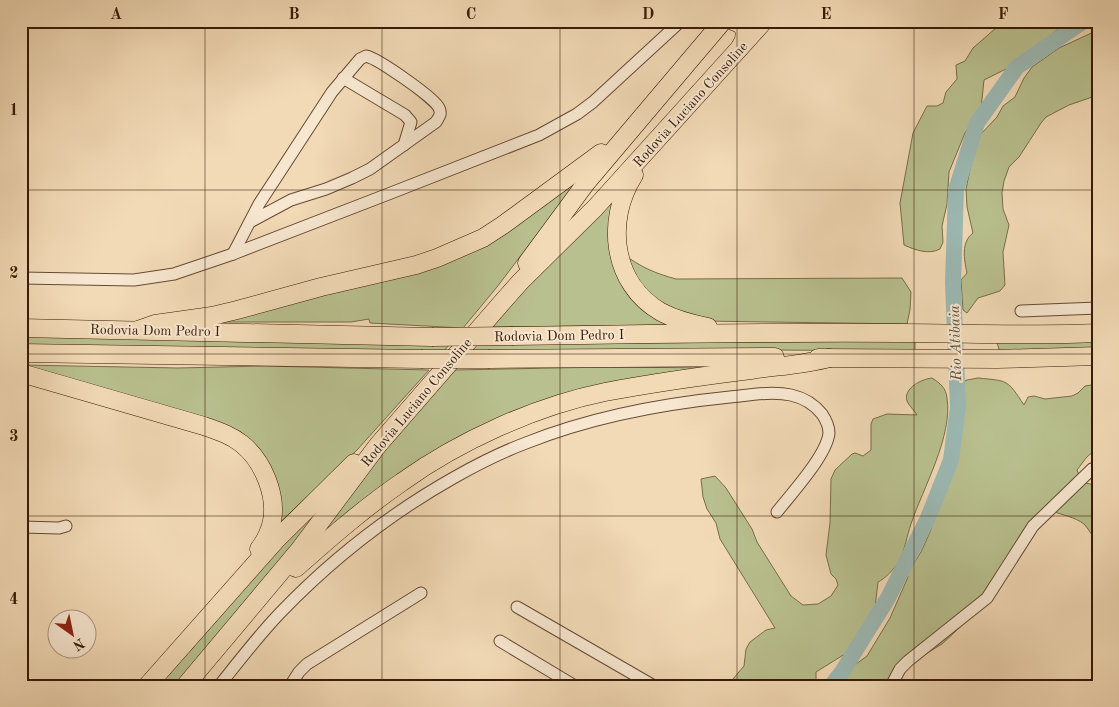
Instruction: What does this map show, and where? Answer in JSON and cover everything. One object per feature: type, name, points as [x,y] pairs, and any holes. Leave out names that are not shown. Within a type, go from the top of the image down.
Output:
[{"type":"highway","name":"Rodovia Luciano Consoline","points":[[184,686],[318,527],[378,445],[504,299],[542,259],[596,208],[764,21]]},
{"type":"highway","name":"Rodovia Luciano Consoline","points":[[147,686],[291,524],[368,449],[519,274],[586,183],[632,128],[726,23]]},
{"type":"highway","points":[[726,23],[740,24],[745,30],[744,40],[739,49]]},
{"type":"highway","points":[[138,330],[155,324],[237,310],[321,287],[416,265],[459,250],[483,238],[522,212],[586,166],[622,134],[632,128]]},
{"type":"highway","points":[[650,148],[624,193],[617,220],[617,248],[624,270],[637,292],[660,312],[684,321],[715,327],[730,334]]},
{"type":"highway","name":"Rodovia Dom Pedro I","points":[[21,328],[432,337],[1098,333]]},
{"type":"highway","name":"Rodovia Dom Pedro I","points":[[21,353],[421,360],[997,359],[1098,356]]},
{"type":"highway","points":[[254,604],[264,598],[343,528],[401,482],[452,450],[504,425],[562,403],[604,392],[674,380],[793,365],[829,358]]},
{"type":"highway","points":[[21,373],[204,426],[221,432],[243,445],[260,465],[269,486],[272,508],[272,520],[269,530],[250,564],[250,570]]},
{"type":"street","points":[[21,278],[134,280],[153,278],[198,267],[400,190],[539,135],[577,114],[593,102],[681,21]]},
{"type":"street","points":[[233,254],[259,204],[343,78],[360,59],[370,57],[436,102],[440,111],[436,122],[370,168],[352,178],[290,200],[250,222]]},
{"type":"street","points":[[343,78],[405,115],[411,122],[404,145]]},
{"type":"street","points":[[1021,311],[1098,308]]},
{"type":"street","points":[[219,686],[241,658],[286,608],[344,554],[393,517],[454,477],[478,465],[526,443],[596,420],[657,406],[745,395],[775,393],[792,395],[809,401],[825,419],[828,426],[827,442],[811,468],[778,512]]},
{"type":"street","points":[[891,686],[900,669],[908,661],[987,598],[1033,526],[1092,469],[1098,467]]},
{"type":"street","points":[[21,527],[59,528],[66,526]]},
{"type":"street","points":[[290,686],[299,672],[308,664],[421,593]]},
{"type":"street","points":[[517,607],[654,686]]},
{"type":"street","points":[[500,641],[575,686]]},
{"type":"green space","points":[[1004,21],[1068,21],[1016,64],[984,80],[981,108],[965,133],[949,172],[947,204],[942,226],[943,242],[940,249],[927,252],[908,247],[904,245],[900,203],[913,133],[927,106],[937,106],[943,103],[946,92],[957,79],[956,65],[965,61],[973,48]]},
{"type":"green space","points":[[1098,30],[1098,95],[1069,105],[1046,117],[1019,157],[1009,167],[1002,193],[1003,209],[1009,225],[1003,252],[1005,285],[1000,291],[978,298],[967,313],[963,310],[961,280],[967,273],[964,257],[965,246],[973,233],[967,207],[966,189],[973,155],[980,135],[997,117],[1003,106],[1015,97],[1024,78],[1032,67],[1059,48]]},
{"type":"green space","points":[[573,181],[576,183],[497,287],[463,328],[370,323],[369,319],[351,322],[217,322],[314,296],[413,274]]},
{"type":"green space","points":[[612,203],[616,203],[616,260],[677,325],[490,327],[518,295]]},
{"type":"green space","points":[[623,254],[648,269],[676,279],[902,278],[911,292],[907,324],[701,321],[651,299]]},
{"type":"green space","points":[[21,334],[450,344],[442,353],[21,349]]},
{"type":"green space","points":[[1098,338],[1098,350],[1000,352],[996,340]]},
{"type":"green space","points":[[915,341],[915,351],[774,350],[467,353],[475,344]]},
{"type":"green space","points":[[21,365],[178,368],[265,366],[429,370],[357,450],[274,528],[249,445]]},
{"type":"green space","points":[[608,367],[712,368],[539,406],[319,538],[380,455],[453,370]]},
{"type":"green space","points":[[932,378],[942,386],[947,398],[946,429],[936,462],[911,524],[901,557],[892,570],[878,582],[875,608],[877,610],[874,609],[853,649],[816,672],[816,686],[727,686],[744,666],[746,649],[750,642],[766,630],[775,628],[720,539],[716,523],[707,509],[703,497],[701,479],[715,476],[726,488],[791,596],[803,605],[818,604],[831,596],[838,585],[836,579],[831,574],[826,555],[830,523],[831,479],[835,470],[852,454],[855,453],[863,456],[871,450],[871,424],[873,419],[887,414],[917,415],[907,401],[908,392],[919,382]]},
{"type":"green space","points":[[978,378],[1006,383],[1014,390],[1024,405],[1028,397],[1034,396],[1045,399],[1072,396],[1085,386],[1098,384],[1098,447],[1077,470],[1082,482],[1098,486],[1098,540],[1084,524],[1052,511],[1045,515],[974,614],[942,644],[906,666],[896,686],[833,686],[845,672],[867,656],[890,618],[908,577],[907,574],[921,552],[930,532],[938,508],[943,477],[959,444],[963,407],[963,382]]},
{"type":"green space","points":[[348,479],[179,686],[154,686],[266,556]]},
{"type":"waterway","name":"Rio Atibaia","points":[[831,686],[842,672],[888,598],[928,518],[951,460],[958,407],[953,283],[956,190],[977,123],[1017,67],[1084,21]]}]
